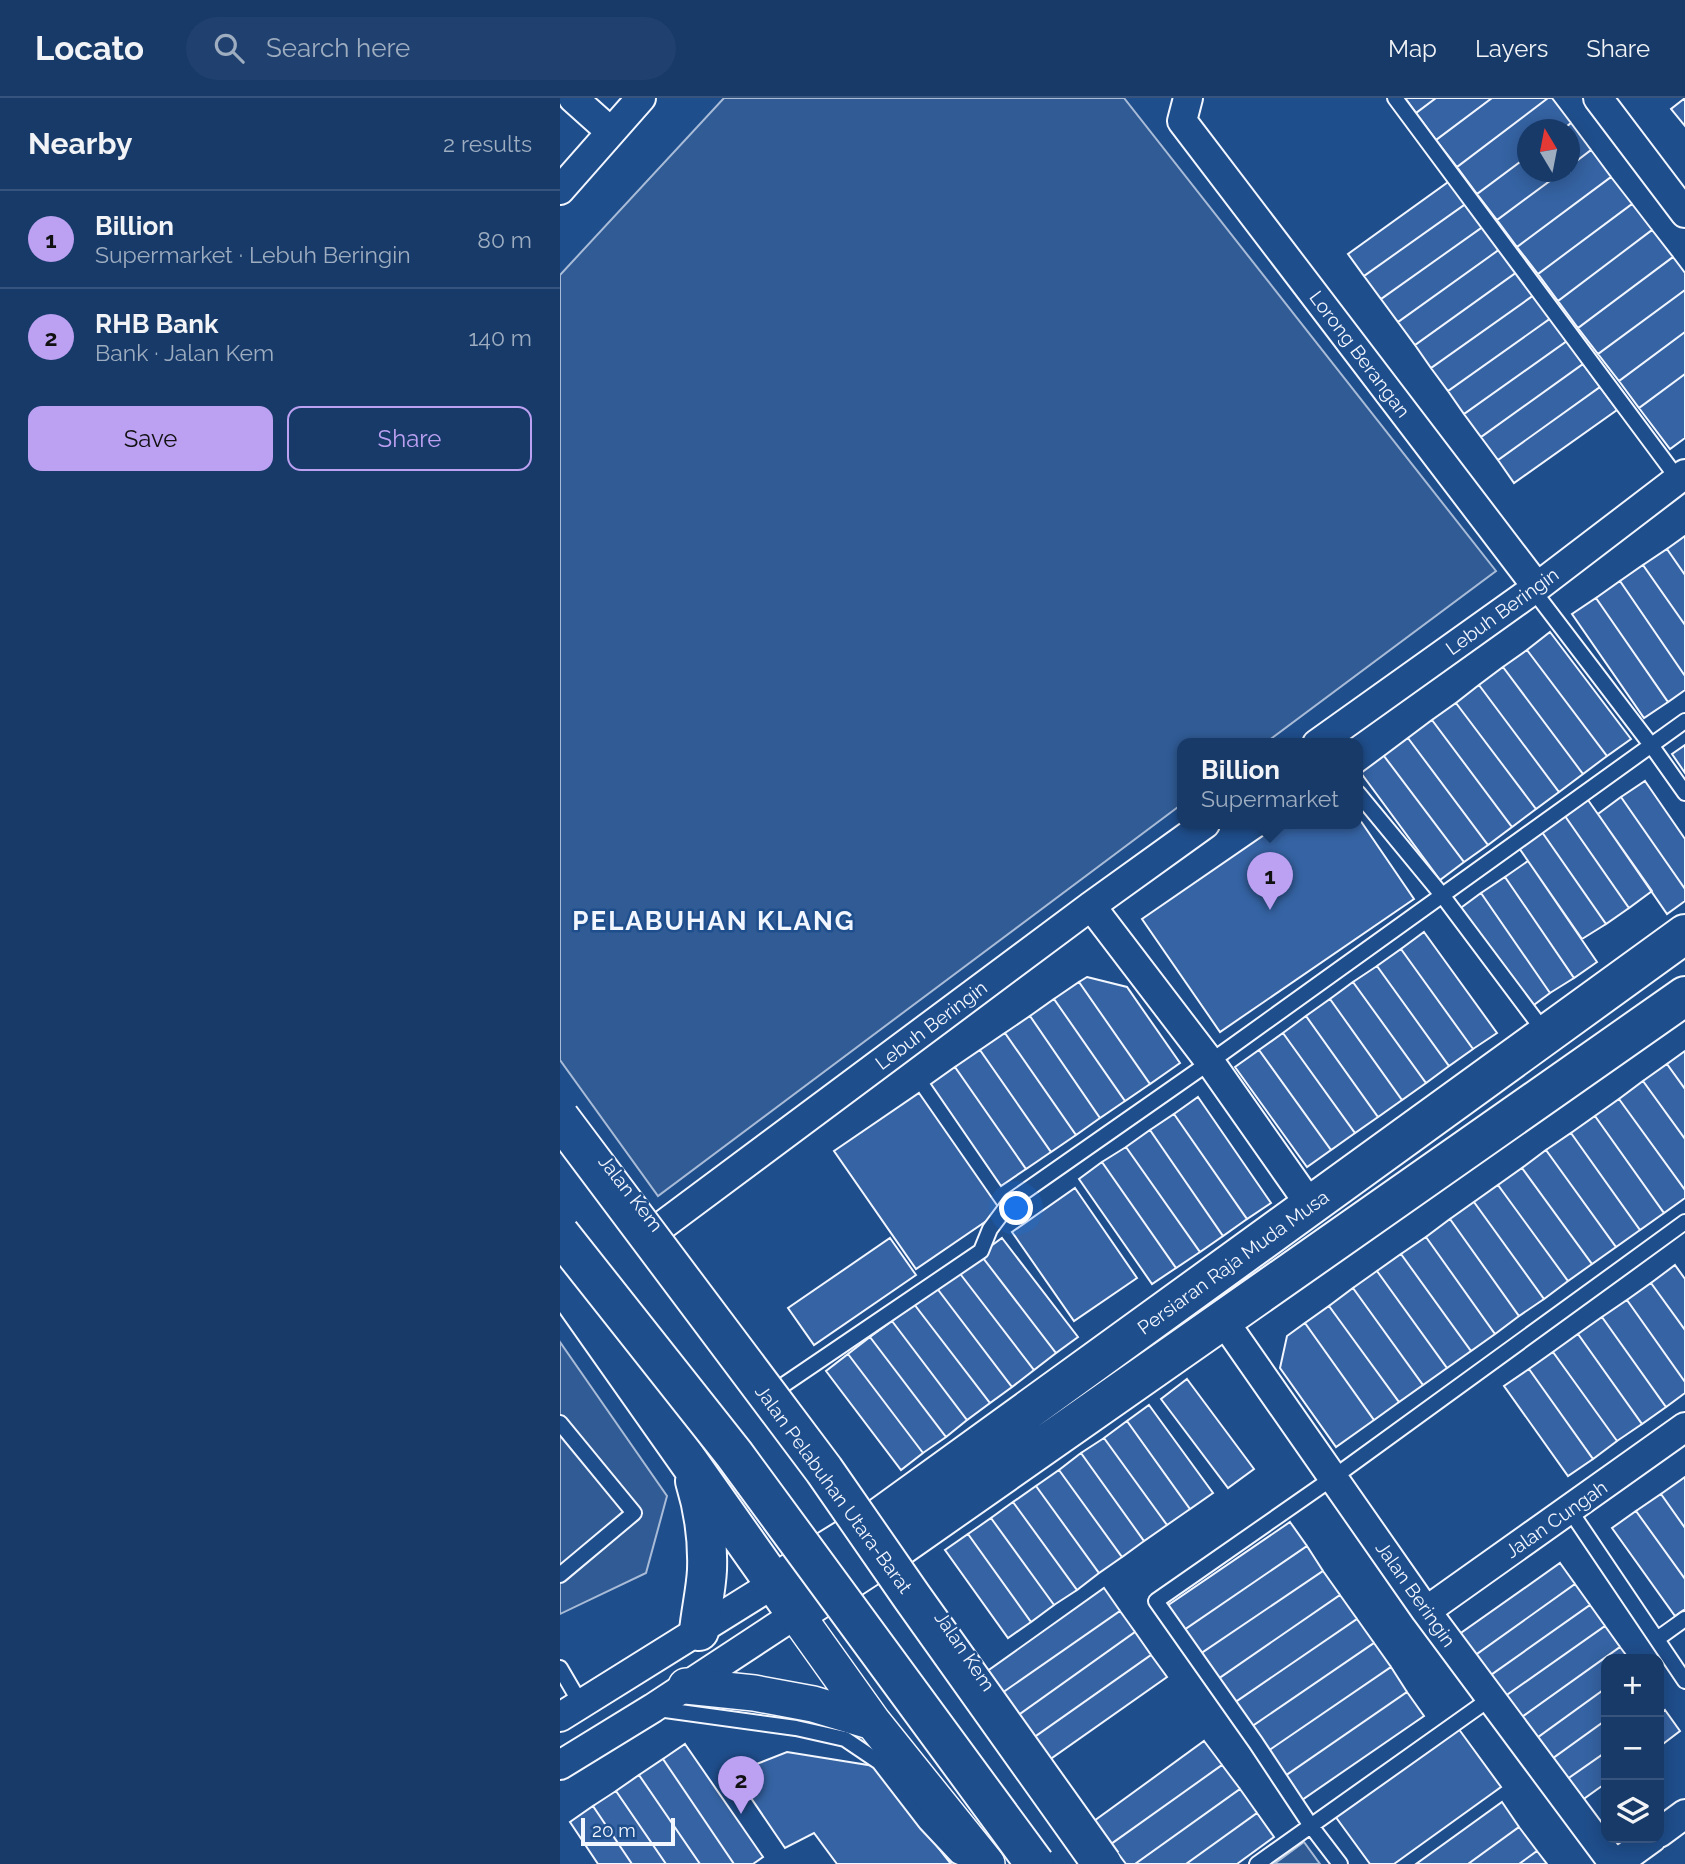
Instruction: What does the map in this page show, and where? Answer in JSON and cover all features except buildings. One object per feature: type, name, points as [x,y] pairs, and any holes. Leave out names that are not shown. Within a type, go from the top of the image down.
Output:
[{"type":"main road","name":"Persiaran Raja Muda Musa","points":[[796,1614],[886,1535],[1311,1206],[1685,934]]},
{"type":"main road","name":"Persiaran Raja Muda Musa","points":[[775,1583],[886,1535],[1223,1320],[1685,996]]},
{"type":"main road","name":"Jalan Kem","points":[[560,1103],[782,1386],[886,1535]]},
{"type":"main road","name":"Jalan Pelabuhan Utara-Barat","points":[[560,1118],[824,1470],[1102,1864]]},
{"type":"main road","points":[[560,1234],[734,1454],[1035,1864]]},
{"type":"main road","points":[[560,1279],[796,1614]]},
{"type":"main road","points":[[690,1463],[702,1502],[706,1532],[707,1570],[699,1631]]},
{"type":"street","points":[[573,98],[611,132]]},
{"type":"street","points":[[560,190],[640,98]]},
{"type":"street","points":[[1598,98],[1685,213]]},
{"type":"street","name":"Lorong Berangan","points":[[1185,110],[1535,588]]},
{"type":"street","name":"Lebuh Beringin","points":[[1325,738],[1535,588],[1682,477]]},
{"type":"street","name":"Lebuh Beringin","points":[[659,1228],[1198,829]]},
{"type":"street","points":[[1091,906],[1210,1062],[1311,1206]]},
{"type":"street","name":"Jalan Beringin","points":[[1223,1320],[1426,1611],[1615,1864]]},
{"type":"street","name":"Jalan Cungah","points":[[1426,1611],[1685,1427]]},
{"type":"street","name":"Jalan Kem","points":[[886,1535],[982,1677],[1117,1864]]},
{"type":"street","points":[[571,1711],[775,1583]]},
{"type":"street","points":[[560,1765],[653,1708],[796,1614],[873,1722],[986,1864]]},
{"type":"street","points":[[687,1686],[754,1693],[813,1704],[873,1722]]},
{"type":"street","points":[[1664,1829],[1685,1814]]},
{"type":"street","points":[[1615,1864],[1645,1843]]},
{"type":"lane","points":[[1395,98],[1682,477]]},
{"type":"lane","points":[[1535,588],[1685,793]]},
{"type":"lane","points":[[782,1386],[981,1251],[990,1229],[1011,1201],[1210,1062],[1685,720]]},
{"type":"lane","points":[[1363,800],[1442,895],[1546,1035]]},
{"type":"lane","points":[[1340,1864],[1156,1601],[1334,1477],[1685,1222]]},
{"type":"lane","points":[[560,1423],[634,1513],[560,1575]]},
{"type":"lane","points":[[1569,1509],[1685,1681]]},
{"type":"lane","points":[[1657,1639],[1685,1619]]},
{"type":"lane","points":[[560,1668],[571,1711]]},
{"type":"lane","points":[[1257,1864],[1491,1698]]},
{"type":"lane","points":[[653,1708],[796,1728],[845,1740],[879,1762],[926,1823],[957,1856],[976,1864]]},
{"type":"shaded area","points":[[724,98],[1124,98],[1496,571],[1272,738],[1177,738],[1177,808],[658,1196],[560,1060],[560,275]]},
{"type":"shaded area","points":[[560,1342],[667,1496],[646,1573],[560,1614]]},
{"type":"shaded area","points":[[1304,1842],[1320,1864],[1274,1864]]},
{"type":"place","name":"Billion","points":[[1270,910]]},
{"type":"place","name":"RHB Bank","points":[[741,1814]]},
{"type":"district","name":"PELABUHAN KLANG","points":[[714,921]]}]
